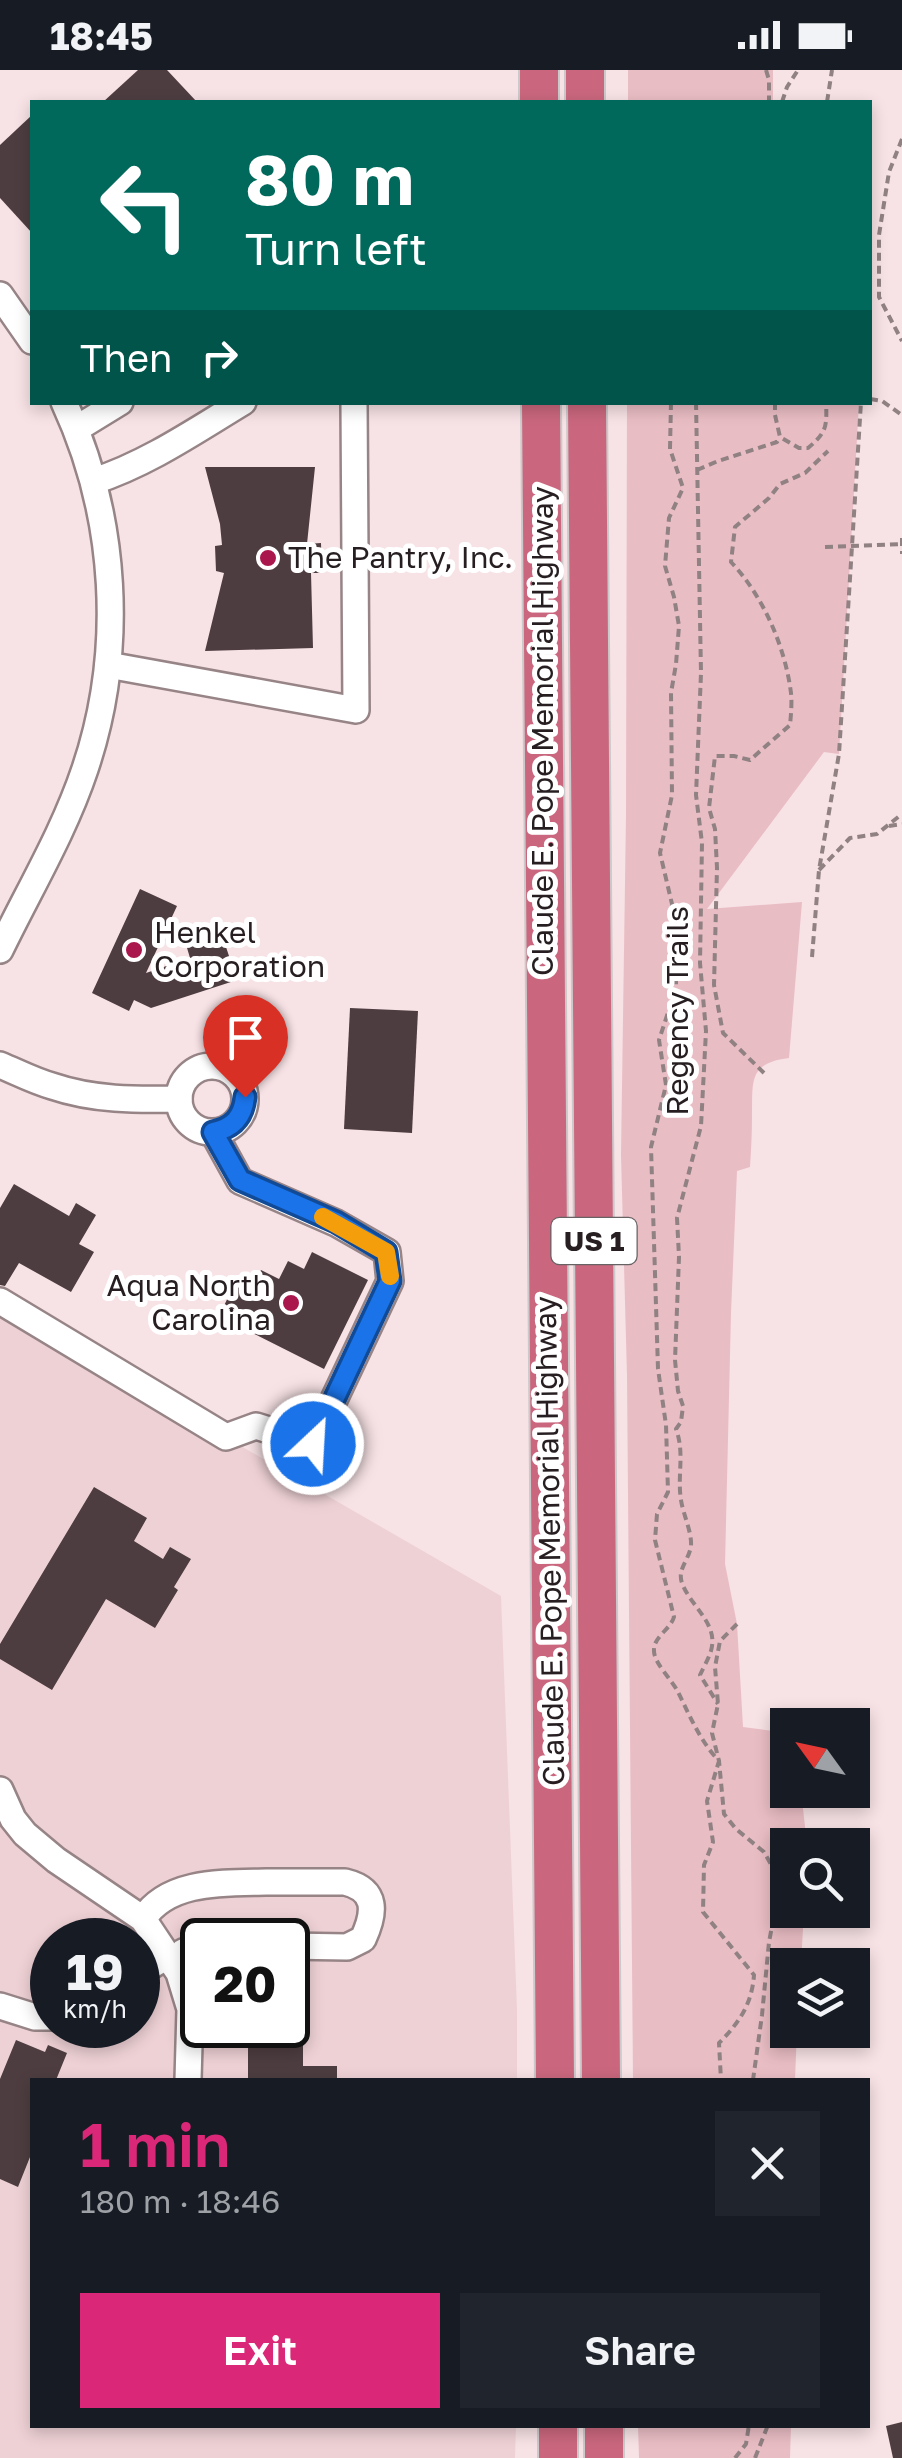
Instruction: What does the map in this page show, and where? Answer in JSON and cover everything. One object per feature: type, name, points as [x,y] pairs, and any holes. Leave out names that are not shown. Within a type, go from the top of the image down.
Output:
[{"type":"highway","points":[[539,70],[539,100]]},
{"type":"highway","points":[[585,70],[585,100]]},
{"type":"highway","name":"Claude E. Pope Memorial Highway","points":[[541,405],[555,2078]]},
{"type":"highway","name":"Claude E. Pope Memorial Highway","points":[[587,405],[601,2078]]},
{"type":"highway","points":[[558,2428],[558,2458]]},
{"type":"highway","points":[[604,2428],[604,2458]]},
{"type":"street","points":[[0,296],[30,338]]},
{"type":"street","points":[[0,950],[84,770],[100,717],[108,665],[110,601],[106,546],[94,481],[65,405]]},
{"type":"street","points":[[76,429],[115,405]]},
{"type":"street","points":[[94,481],[173,445],[238,405]]},
{"type":"street","points":[[108,665],[356,710],[354,405]]},
{"type":"street","points":[[0,1064],[50,1086],[84,1094],[124,1100],[179,1100]]},
{"type":"street","points":[[206,1066],[217,1066],[236,1076],[245,1097],[244,1108],[233,1125],[213,1132],[193,1126],[179,1100],[186,1078],[206,1066]]},
{"type":"street","points":[[0,1301],[226,1437],[256,1426],[313,1444],[390,1281],[386,1252],[336,1222],[240,1180],[213,1132]]},
{"type":"street","points":[[0,1790],[25,1834],[141,1918]]},
{"type":"street","points":[[143,1918],[150,1908],[182,1890],[212,1883],[358,1885],[370,1898],[372,1919],[363,1939],[347,1947],[310,1946]]},
{"type":"street","points":[[160,1944],[179,1973],[190,2009],[188,2078]]},
{"type":"street","points":[[160,1965],[180,1954]]},
{"type":"street","points":[[0,2006],[30,2015]]},
{"type":"path","points":[[766,70],[768,100]]},
{"type":"path","points":[[783,100],[798,70]]},
{"type":"path","points":[[826,100],[832,70]]},
{"type":"path","points":[[902,139],[889,172],[879,234],[879,297],[902,340]]},
{"type":"path","points":[[872,400],[882,401],[902,415]]},
{"type":"path","name":"Regency Trails","points":[[670,405],[670,449],[683,488],[669,518],[665,566],[679,626],[671,693],[672,794],[660,853],[676,921],[676,988],[659,1040],[666,1084],[651,1147],[658,1369],[666,1425],[668,1492],[658,1514],[655,1540],[674,1618],[654,1649],[657,1662],[678,1692],[708,1750],[719,1761]]},
{"type":"path","name":"Regency Trails","points":[[696,405],[701,673],[696,796],[702,842],[700,963],[706,1032],[701,1126],[676,1218],[679,1257],[675,1360],[683,1406],[676,1430],[681,1444],[680,1496],[692,1542],[680,1580],[712,1628],[712,1646],[700,1675],[718,1704]]},
{"type":"path","points":[[776,405],[774,416],[780,437],[799,448],[808,448],[819,439],[827,426],[826,405]]},
{"type":"path","points":[[812,957],[820,870],[839,754],[861,405]]},
{"type":"path","points":[[696,471],[777,442],[780,437]]},
{"type":"path","name":"Regency Trails","points":[[764,1072],[723,1033],[714,985],[717,868],[715,829],[709,808],[711,780],[715,756],[750,760],[790,725],[792,695],[769,620],[748,580],[731,562],[735,527],[780,484],[805,473],[828,452]]},
{"type":"path","points":[[826,547],[902,542],[902,554]]},
{"type":"path","points":[[820,870],[850,838],[877,834],[902,814]]},
{"type":"path","points":[[889,826],[902,824]]},
{"type":"path","name":"Regency Trails","points":[[736,1624],[720,1641],[715,1667],[718,1704],[712,1733],[724,1814],[764,1852],[777,1876],[778,1902],[769,1942],[753,2078]]},
{"type":"path","name":"Regency Trails","points":[[719,1761],[707,1801],[713,1842],[704,1865],[703,1912],[754,1975],[753,1992],[743,2016],[720,2043],[721,2078]]},
{"type":"path","points":[[735,2458],[746,2444],[749,2428]]},
{"type":"path","points":[[755,2458],[767,2428]]},
{"type":"shaded area","points":[[628,70],[773,70],[773,100],[628,100]]},
{"type":"shaded area","points":[[627,405],[859,405],[839,754],[824,752],[707,909],[802,902],[789,1058],[766,1065],[755,1077],[750,1167],[737,1171],[725,1564],[737,1624],[743,1727],[770,1731],[770,1808],[803,1808],[805,1828],[770,1828],[770,1928],[803,1928],[802,1948],[770,1948],[770,2048],[796,2048],[795,2078],[633,2078],[627,1375],[621,1155]]},
{"type":"shaded area","points":[[0,1307],[501,1596],[517,2010],[517,2078],[30,2078],[30,2428],[516,2428],[515,2458],[0,2458]]},
{"type":"shaded area","points":[[638,2428],[791,2428],[790,2458],[639,2458]]},
{"type":"building","points":[[138,70],[167,70],[195,100],[105,100]]},
{"type":"building","points":[[30,117],[30,231],[0,198],[0,145]]},
{"type":"building","name":"The Pantry, Inc.","points":[[205,467],[315,467],[307,544],[321,543],[322,573],[311,573],[313,648],[205,651],[224,573],[216,571],[215,546],[222,545],[220,524]]},
{"type":"building","name":"Henkel Corporation","points":[[140,889],[177,906],[146,973],[190,958],[185,941],[220,929],[237,980],[151,1008],[134,1000],[129,1011],[92,993]]},
{"type":"building","points":[[350,1008],[418,1011],[412,1133],[344,1129]]},
{"type":"building","points":[[14,1184],[69,1216],[76,1203],[96,1215],[79,1244],[94,1252],[71,1292],[19,1263],[5,1286],[0,1285],[0,1208]]},
{"type":"building","name":"Aqua North Carolina","points":[[312,1252],[368,1280],[324,1369],[219,1316],[235,1283],[251,1290],[261,1270],[279,1279],[288,1261],[304,1269]]},
{"type":"building","points":[[94,1487],[147,1518],[134,1541],[163,1559],[170,1547],[191,1559],[155,1628],[106,1599],[52,1690],[0,1659],[0,1644]]},
{"type":"building","points":[[16,2040],[45,2052],[47,2048],[55,2048],[67,2053],[57,2078],[30,2078],[30,2157],[18,2187],[0,2179],[0,2079]]},
{"type":"building","points":[[248,2048],[303,2048],[303,2066],[337,2066],[337,2078],[248,2078]]},
{"type":"building","points":[[902,2422],[902,2458],[893,2458],[886,2426]]},
{"type":"slow traffic","points":[[323,1217],[386,1252],[390,1276]]},
{"type":"place","name":"The Pantry, Inc.","points":[[268,558]]},
{"type":"place","name":"Henkel Corporation","points":[[134,950]]},
{"type":"place","name":"Aqua North Carolina","points":[[291,1303]]},
{"type":"route","points":[[245,1097],[244,1108],[233,1125],[213,1132],[240,1180],[336,1222],[386,1252],[390,1281],[313,1444]]}]
